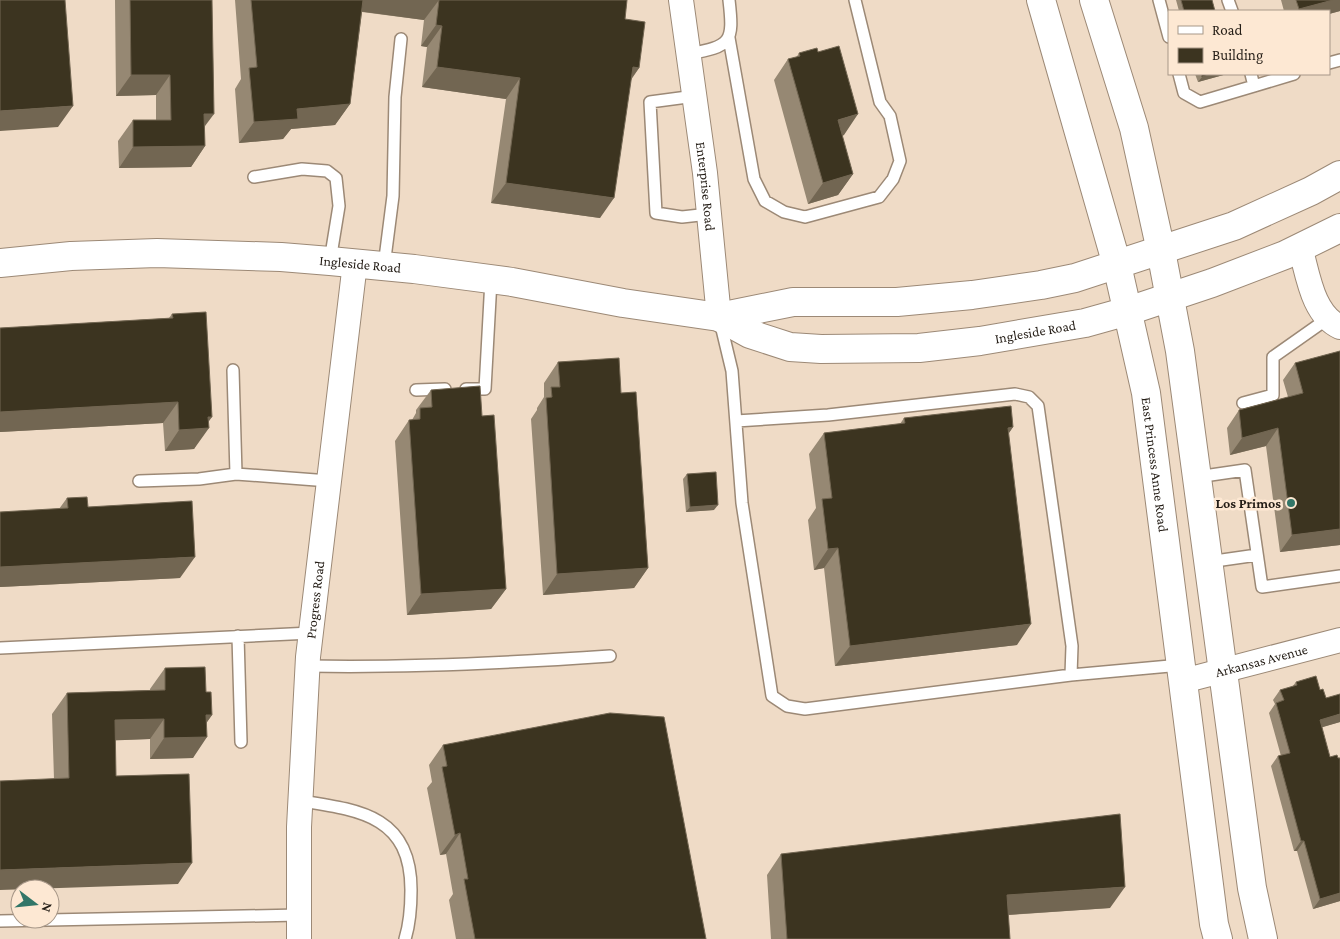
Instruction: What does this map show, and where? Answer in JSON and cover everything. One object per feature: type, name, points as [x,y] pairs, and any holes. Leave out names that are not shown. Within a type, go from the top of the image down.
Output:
[{"type":"street","name":"Enterprise Road","points":[[681,0],[695,96],[719,317]]},
{"type":"street","name":"East Princess Anne Road","points":[[1041,0],[1117,266],[1146,393],[1214,924],[1218,939]]},
{"type":"street","points":[[1094,0],[1134,128],[1161,251],[1180,351],[1252,888],[1264,939]]},
{"type":"street","name":"Ingleside Road","points":[[0,263],[71,256],[157,253],[282,257],[384,266],[491,280],[623,303],[719,317],[793,302],[897,302],[972,296],[1076,278],[1234,226],[1311,191],[1340,175]]},
{"type":"street","name":"Ingleside Road","points":[[719,317],[750,334],[790,347],[854,349],[919,348],[980,341],[1086,323],[1128,311],[1212,283],[1300,247],[1340,228]]},
{"type":"street","points":[[1300,247],[1317,306],[1334,323]]},
{"type":"street","name":"Progress Road","points":[[299,939],[301,801],[308,666],[329,481],[343,262]]},
{"type":"street","name":"Arkansas Avenue","points":[[1182,673],[1223,671],[1340,640]]},
{"type":"lane","points":[[729,0],[732,27],[729,38],[754,179],[765,201],[784,212],[805,217],[879,197],[893,179],[900,161],[890,116],[880,102],[855,0]]},
{"type":"lane","points":[[1159,0],[1168,33]]},
{"type":"lane","points":[[689,54],[712,50],[721,46],[729,38]]},
{"type":"lane","points":[[384,266],[393,196],[396,97],[401,39]]},
{"type":"lane","points":[[1179,75],[1184,93],[1200,102],[1291,75]]},
{"type":"lane","points":[[1250,75],[1254,86]]},
{"type":"lane","points":[[695,96],[650,102],[656,213],[682,217],[709,214]]},
{"type":"lane","points":[[254,177],[302,169],[327,171],[336,178],[343,262]]},
{"type":"lane","points":[[416,390],[485,389],[491,280]]},
{"type":"lane","points":[[719,317],[732,371],[742,503],[772,696],[787,706],[805,708],[1072,675],[1182,673]]},
{"type":"lane","points":[[1243,404],[1274,395],[1273,358],[1334,323]]},
{"type":"lane","points":[[233,370],[236,474]]},
{"type":"lane","points":[[736,421],[828,415],[1015,394],[1029,397],[1038,406],[1072,646],[1072,675]]},
{"type":"lane","points":[[1197,477],[1245,470],[1262,587],[1340,576]]},
{"type":"lane","points":[[139,481],[199,479],[236,474],[329,481]]},
{"type":"lane","points":[[1208,562],[1257,555]]},
{"type":"lane","points":[[0,648],[311,633]]},
{"type":"lane","points":[[238,636],[241,742]]},
{"type":"lane","points":[[308,666],[382,667],[501,663],[610,656]]},
{"type":"lane","points":[[301,801],[342,807],[365,814],[381,822],[391,830],[400,842],[408,859],[411,880],[411,904],[405,939]]},
{"type":"lane","points":[[0,921],[299,914]]},
{"type":"building","points":[[0,0],[65,0],[73,106],[0,111]]},
{"type":"building","points":[[130,0],[212,0],[214,114],[204,114],[205,146],[133,147],[133,120],[171,120],[170,75],[131,75]]},
{"type":"building","points":[[251,0],[363,0],[350,104],[297,109],[298,119],[254,122],[249,68],[257,67]]},
{"type":"building","points":[[439,0],[627,0],[625,19],[645,22],[639,68],[633,67],[614,198],[506,183],[520,78],[437,67],[442,26],[436,25]]},
{"type":"building","points":[[1181,0],[1212,0],[1215,10],[1184,10]]},
{"type":"building","points":[[1296,0],[1333,0],[1299,9]]},
{"type":"building","points":[[839,46],[858,114],[838,120],[853,174],[823,183],[788,59],[800,56],[799,53],[817,48],[818,52]]},
{"type":"building","points":[[206,312],[212,417],[208,417],[209,428],[179,430],[178,402],[0,412],[0,328],[173,318],[172,314]]},
{"type":"building","points":[[1340,351],[1340,529],[1292,535],[1278,428],[1242,438],[1239,410],[1303,393],[1295,363]]},
{"type":"building","points":[[619,358],[621,393],[636,392],[648,568],[557,574],[546,398],[552,397],[551,387],[560,387],[558,362]]},
{"type":"building","points":[[480,386],[482,416],[494,415],[506,589],[421,594],[409,420],[420,419],[420,408],[432,407],[431,390]]},
{"type":"building","points":[[1011,406],[1013,427],[1008,428],[1031,624],[850,646],[838,548],[828,549],[822,499],[832,498],[824,433],[905,423],[904,418]]},
{"type":"building","points":[[716,472],[718,505],[690,507],[687,474]]},
{"type":"building","points":[[87,497],[88,507],[192,501],[195,557],[0,567],[0,512],[68,508],[67,498]]},
{"type":"building","points":[[205,667],[206,692],[211,692],[212,715],[206,715],[207,737],[164,738],[164,719],[115,720],[116,776],[189,774],[192,863],[0,870],[0,781],[69,778],[67,693],[165,690],[165,668]]},
{"type":"building","points":[[1316,676],[1320,690],[1323,689],[1326,698],[1340,694],[1340,714],[1320,720],[1330,757],[1337,755],[1340,758],[1340,893],[1320,899],[1304,841],[1301,841],[1278,756],[1290,753],[1276,703],[1284,700],[1280,690],[1297,685],[1296,682]]},
{"type":"building","points":[[610,713],[664,717],[706,939],[475,939],[464,879],[468,879],[460,833],[455,835],[442,767],[447,766],[443,745]]},
{"type":"building","points":[[1120,814],[1125,887],[1007,895],[1010,939],[787,939],[781,854]]},
{"type":"place","name":"Los Primos","points":[[1291,503]]}]
